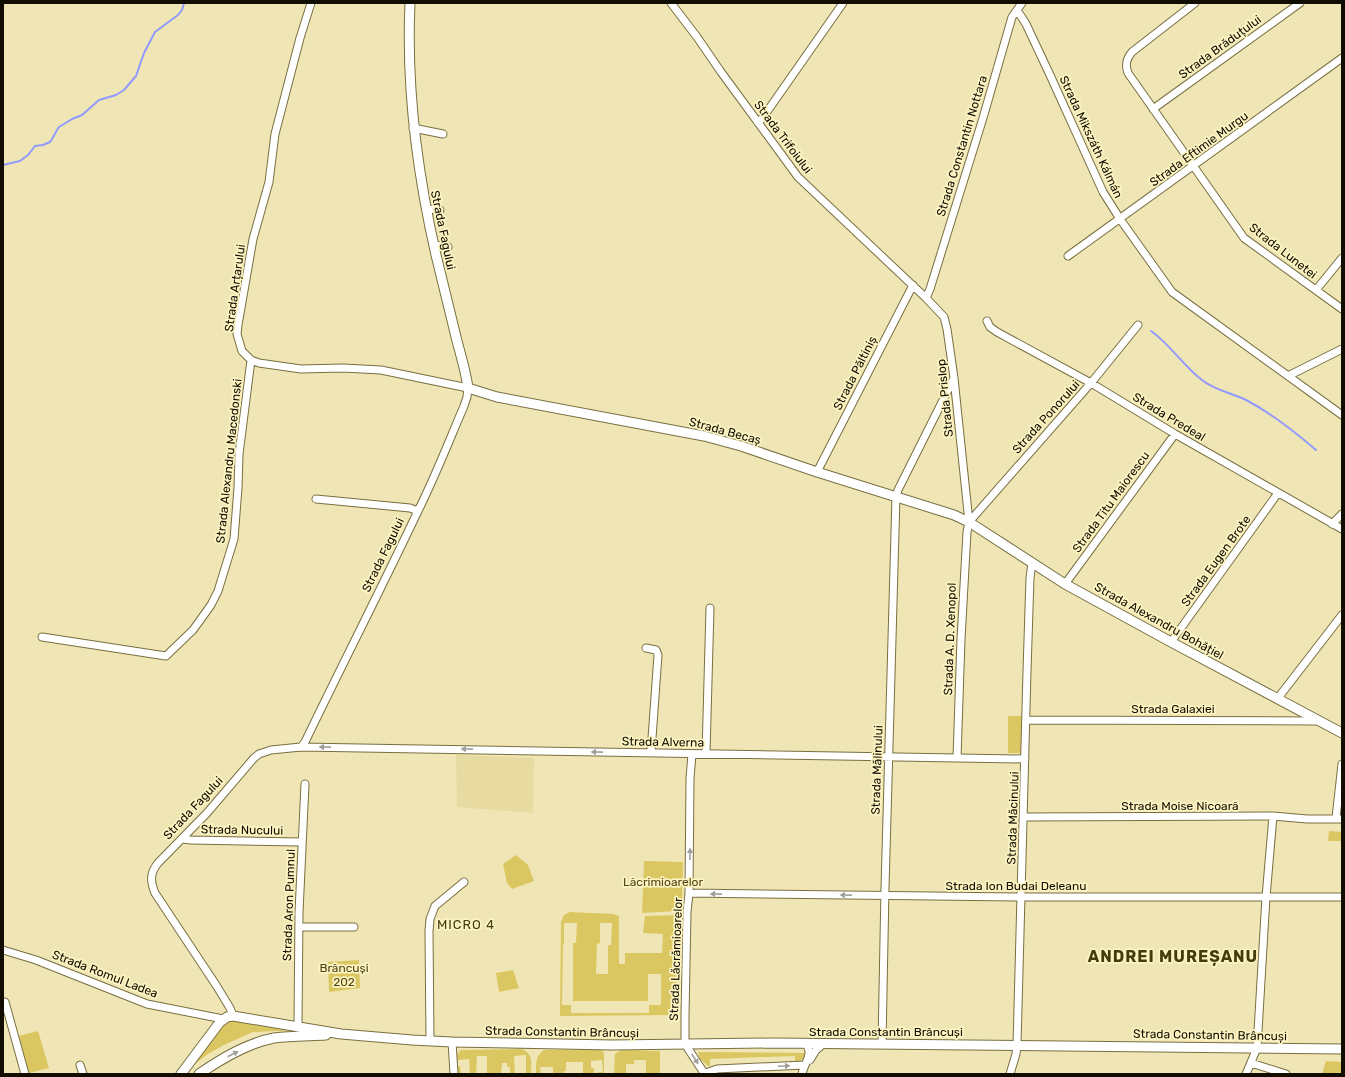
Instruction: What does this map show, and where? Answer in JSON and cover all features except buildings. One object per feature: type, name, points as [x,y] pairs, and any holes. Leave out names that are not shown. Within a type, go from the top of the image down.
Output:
[{"type":"main road","name":"Strada Fagului","points":[[410,3],[409,44],[413,128],[434,245],[468,388]]},
{"type":"main road","name":"Strada Becaș","points":[[468,388],[497,397],[704,436],[741,446],[817,472],[937,509],[969,522]]},
{"type":"main road","name":"Strada Alexandru Bohățiel","points":[[969,522],[1065,584],[1171,642],[1342,732]]},
{"type":"main road","points":[[181,1074],[223,1018],[233,1016]]},
{"type":"main road","name":"Strada Constantin Brâncuși","points":[[233,1016],[341,1034],[452,1042],[613,1045],[882,1044],[1342,1049]]},
{"type":"main road","points":[[199,1074],[233,1053],[256,1043],[273,1038],[341,1034]]},
{"type":"street","name":"Strada Arțarului","points":[[251,360],[242,351],[239,343],[237,334],[239,319],[253,239],[269,182],[275,134],[298,45],[311,3]]},
{"type":"street","name":"Strada Trifoiului","points":[[671,3],[758,123],[803,182],[852,226],[913,285]]},
{"type":"street","points":[[758,123],[843,3]]},
{"type":"street","name":"Strada Constantin Nottara","points":[[926,298],[983,118],[1012,17],[1022,3]]},
{"type":"street","name":"Strada Lunetei","points":[[1195,3],[1136,48],[1128,56],[1126,67],[1131,78],[1244,238],[1342,309]]},
{"type":"street","name":"Strada Brăduțului","points":[[1152,108],[1300,3]]},
{"type":"street","name":"Strada Mikszáth Kálmán","points":[[1016,10],[1026,24],[1103,192],[1120,219],[1172,292],[1342,416]]},
{"type":"street","name":"Strada Eftimie Murgu","points":[[1068,256],[1342,58]]},
{"type":"street","points":[[413,128],[443,134]]},
{"type":"street","points":[[427,210],[440,210]]},
{"type":"street","points":[[434,245],[448,247]]},
{"type":"street","points":[[1316,290],[1342,258]]},
{"type":"street","name":"Strada Prislop","points":[[913,285],[940,312],[946,322],[954,378],[969,522]]},
{"type":"street","name":"Strada Păltiniș","points":[[817,472],[913,285]]},
{"type":"street","name":"Strada Predeal","points":[[987,321],[990,327],[997,332],[1091,383],[1175,434],[1342,529]]},
{"type":"street","name":"Strada Ponorului","points":[[969,522],[1091,383],[1138,325]]},
{"type":"street","points":[[1288,376],[1342,350]]},
{"type":"street","points":[[251,360],[301,369],[343,368],[381,370],[468,388]]},
{"type":"street","name":"Strada Alexandru Macedonski","points":[[42,637],[166,656],[193,630],[211,605],[218,591],[234,539],[239,454],[251,360]]},
{"type":"street","points":[[896,496],[954,378]]},
{"type":"street","name":"Strada Fagului","points":[[233,1016],[230,1008],[216,985],[155,892],[151,882],[155,866],[207,814],[254,758],[259,754],[271,750],[301,747],[305,742],[330,688],[362,627],[418,511],[464,406],[468,388]]},
{"type":"street","name":"Strada Titu Maiorescu","points":[[1065,584],[1175,434]]},
{"type":"street","name":"Strada Eugen Brote","points":[[1171,642],[1278,493]]},
{"type":"street","name":"Strada Mălinului","points":[[882,1044],[888,757],[896,496]]},
{"type":"street","points":[[316,499],[410,508],[418,511]]},
{"type":"street","points":[[1332,524],[1342,514]]},
{"type":"street","name":"Strada A. D. Xenopol","points":[[957,758],[960,639],[967,532],[969,522]]},
{"type":"street","name":"Strada Măcinului","points":[[1010,1074],[1018,1045],[1030,578],[1032,562]]},
{"type":"street","points":[[706,753],[710,608]]},
{"type":"street","points":[[1278,698],[1342,615]]},
{"type":"street","points":[[646,648],[656,650],[658,655],[651,752]]},
{"type":"street","name":"Strada Galaxiei","points":[[1026,720],[1321,721]]},
{"type":"street","name":"Strada Alverna","points":[[301,747],[1025,759]]},
{"type":"street","name":"Strada Lăcrămioarelor","points":[[685,1044],[690,778],[692,754]]},
{"type":"street","points":[[1339,818],[1342,764]]},
{"type":"street","name":"Strada Aron Pumnul","points":[[298,1026],[299,927],[305,784]]},
{"type":"street","name":"Strada Moise Nicoară","points":[[1024,816],[1273,816],[1307,819],[1339,818]]},
{"type":"street","points":[[1246,1074],[1257,1048],[1266,898],[1273,816]]},
{"type":"street","name":"Strada Nucului","points":[[182,839],[302,842]]},
{"type":"street","points":[[430,1041],[430,919],[435,906],[464,882]]},
{"type":"street","name":"Strada Ion Budai Deleanu","points":[[689,893],[1022,897],[1342,897]]},
{"type":"street","points":[[299,927],[354,927]]},
{"type":"street","name":"Strada Romul Ladea","points":[[3,950],[36,960],[147,1004],[223,1018]]},
{"type":"street","points":[[4,1002],[25,1074]]},
{"type":"street","points":[[452,1042],[454,1074]]},
{"type":"street","points":[[685,1044],[704,1074],[716,1069],[804,1065],[812,1058],[816,1050],[823,1044]]},
{"type":"street","points":[[802,1074],[804,1065],[808,1060],[810,1050],[806,1044]]},
{"type":"street","points":[[1251,1063],[1286,1074]]},
{"type":"street","points":[[80,1065],[83,1074]]},
{"type":"shaded area","points":[[456,755],[534,758],[533,813],[457,807]]},
{"type":"green space","points":[[1008,716],[1021,716],[1021,753],[1008,753]]},
{"type":"green space","points":[[1329,831],[1342,832],[1342,841],[1328,841]]},
{"type":"green space","points":[[516,855],[528,865],[534,881],[512,889],[507,883],[503,864]]},
{"type":"green space","name":"Lăcrimioarelor","points":[[644,861],[683,862],[682,903],[677,902],[677,911],[642,913]]},
{"type":"green space","points":[[570,912],[613,914],[619,916],[619,964],[625,964],[625,953],[662,953],[663,934],[643,933],[645,916],[679,915],[676,1015],[560,1016],[561,922],[564,915]],"holes":[[[564,923],[577,923],[576,943],[573,943],[573,1001],[648,1001],[648,974],[661,974],[661,1005],[649,1005],[649,1013],[571,1013],[571,1005],[562,1005]],[[600,923],[612,923],[611,945],[608,945],[608,974],[596,974],[597,944],[600,943]]]},
{"type":"green space","name":"Brâncuși 202","points":[[359,960],[360,988],[329,992],[328,962]]},
{"type":"green space","points":[[513,970],[519,988],[499,992],[496,973]]},
{"type":"green space","points":[[228,1021],[298,1030],[253,1032],[208,1054],[187,1070],[218,1029]]},
{"type":"green space","points":[[38,1031],[49,1068],[29,1073],[19,1036]]},
{"type":"green space","points":[[522,1049],[530,1056],[531,1074],[526,1074],[526,1055],[514,1056],[515,1074],[510,1074],[510,1067],[507,1067],[507,1063],[502,1063],[501,1074],[487,1074],[487,1056],[477,1056],[476,1074],[470,1074],[469,1059],[458,1060],[458,1066],[460,1066],[461,1074],[457,1074],[456,1058],[458,1052],[461,1050]]},
{"type":"green space","points":[[544,1050],[601,1050],[604,1052],[604,1074],[583,1074],[583,1062],[566,1062],[566,1071],[564,1071],[563,1074],[553,1074],[553,1067],[540,1067],[541,1074],[536,1074],[537,1060],[541,1052]],"holes":[[[602,1060],[603,1072],[594,1073],[594,1068],[591,1068],[591,1061]]]},
{"type":"green space","points":[[621,1050],[660,1051],[660,1074],[646,1074],[646,1060],[634,1060],[634,1064],[626,1064],[626,1074],[614,1074],[615,1054]]},
{"type":"green space","points":[[698,1052],[805,1053],[802,1059],[795,1062],[795,1056],[710,1059],[710,1066],[708,1066],[700,1059]]},
{"type":"green space","points":[[1326,1061],[1342,1062],[1342,1074],[1322,1074]]},
{"type":"waterway","points":[[3,165],[20,161],[28,155],[35,146],[50,142],[59,127],[82,115],[99,100],[116,95],[124,90],[136,76],[144,53],[155,32],[178,15],[182,10],[184,3]]},
{"type":"waterway","points":[[1151,331],[1165,343],[1195,374],[1207,383],[1246,400],[1264,411],[1291,429],[1316,450]]},
{"type":"district","name":"MICRO 4","points":[[466,924]]},
{"type":"district","name":"ANDREI MUREȘANU","points":[[1173,956]]}]
